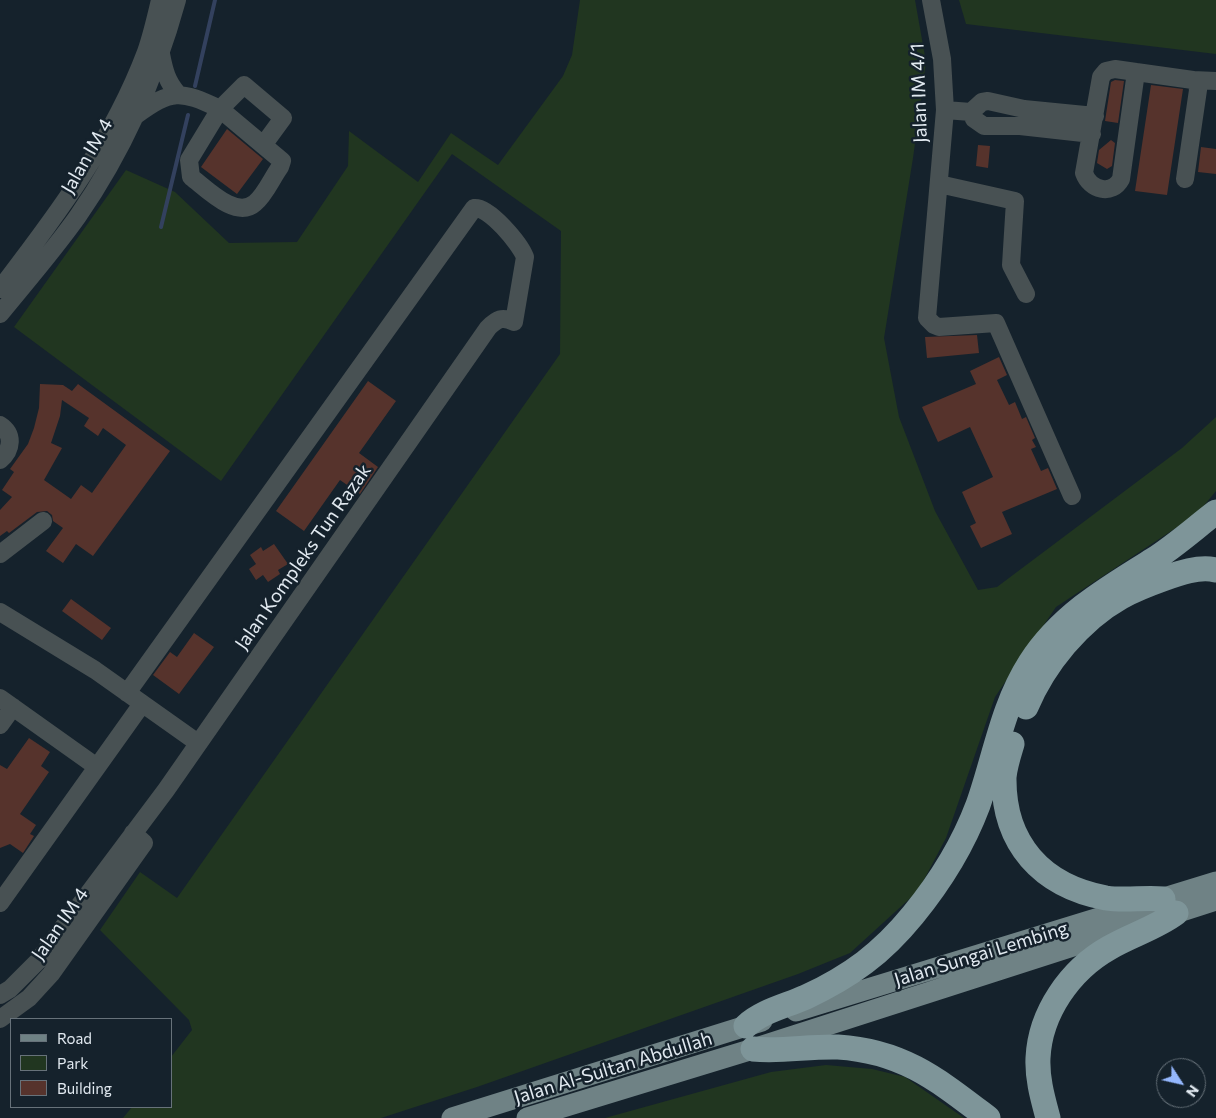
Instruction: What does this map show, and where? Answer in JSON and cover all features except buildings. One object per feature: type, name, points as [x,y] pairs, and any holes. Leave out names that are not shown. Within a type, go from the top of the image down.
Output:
[{"type":"highway","points":[[988,1118],[918,1068],[886,1055],[836,1047],[749,1038],[755,1018],[806,997],[859,969],[892,939],[940,880],[960,846],[978,803],[1010,702],[1029,664],[1050,635],[1102,591],[1154,559],[1216,512]]},
{"type":"highway","points":[[1048,1118],[1040,1087],[1038,1058],[1044,1027],[1060,993],[1080,968],[1108,948],[1161,923],[1170,906],[1109,899],[1065,886],[1042,870],[1021,848],[1011,827],[1005,802],[1004,775],[1014,736],[1031,695],[1071,638],[1087,622],[1112,602],[1142,587],[1196,570],[1216,570]]},
{"type":"main road","name":"Jalan Sungai Lembing","points":[[1170,906],[1216,882]]},
{"type":"main road","name":"Jalan Sungai Lembing","points":[[749,1038],[1170,906],[1216,900]]},
{"type":"main road","name":"Jalan Al-Sultan Abdullah","points":[[452,1118],[749,1038]]},
{"type":"main road","name":"Jalan Al-Sultan Abdullah","points":[[527,1118],[749,1038]]},
{"type":"street","name":"Jalan IM 4","points":[[0,289],[61,208],[96,155],[125,102],[147,50],[160,0]]},
{"type":"street","name":"Jalan IM 4","points":[[0,314],[78,216],[114,159],[152,79],[177,0]]},
{"type":"street","name":"Jalan IM 4/1","points":[[931,0],[942,58],[945,110],[928,318],[934,325],[996,323],[1072,496]]},
{"type":"street","points":[[161,52],[164,72],[171,86],[178,94]]},
{"type":"street","points":[[1136,72],[1121,179],[1117,186],[1111,190],[1093,187],[1087,181],[1084,173],[1101,77],[1106,70],[1136,72],[1193,80],[1216,81]]},
{"type":"street","points":[[1185,179],[1198,90],[1197,84],[1193,80]]},
{"type":"street","points":[[133,118],[160,99],[178,94],[200,100],[220,109],[264,144],[282,161],[280,168],[255,204],[244,208],[232,208],[191,177],[189,160],[220,109],[244,85],[283,118],[264,144]]},
{"type":"street","points":[[945,110],[971,112],[982,102],[988,101],[1024,109],[1095,116]]},
{"type":"street","points":[[971,112],[974,119],[984,126],[1020,126],[1092,134]]},
{"type":"street","points":[[939,184],[1015,201],[1011,265],[1026,294]]},
{"type":"street","name":"Jalan Kompleks Tun Razak","points":[[127,693],[474,208],[484,210],[522,248],[525,257],[514,322],[505,318],[496,319],[412,439],[390,454],[344,521],[336,547],[198,743],[138,838]]},
{"type":"street","points":[[0,425],[7,432],[10,443],[6,454],[0,460]]},
{"type":"street","points":[[0,554],[43,521]]},
{"type":"street","points":[[0,612],[95,670],[198,743]]},
{"type":"street","points":[[0,725],[6,702],[97,767]]},
{"type":"street","points":[[0,903],[142,704]]},
{"type":"street","name":"Jalan IM 4","points":[[0,995],[10,989],[38,961],[138,838]]},
{"type":"street","name":"Jalan IM 4","points":[[0,1019],[29,998],[51,974],[138,838]]},
{"type":"green space","points":[[580,0],[915,0],[926,62],[913,158],[884,338],[899,417],[935,511],[978,590],[997,587],[1182,448],[1216,417],[1216,491],[1197,514],[1056,607],[995,697],[946,838],[918,891],[850,953],[798,974],[477,1087],[381,1118],[123,1118],[131,1108],[172,1108],[172,1056],[192,1030],[189,1020],[100,930],[140,872],[177,898],[560,354],[561,231],[452,154],[221,481],[14,327],[126,170],[175,192],[229,243],[297,242],[348,166],[349,131],[418,182],[451,133],[498,165],[563,76],[572,55]]},
{"type":"green space","points":[[959,0],[1216,0],[1216,54],[966,24]]},
{"type":"green space","points":[[826,1065],[872,1069],[905,1077],[964,1118],[605,1118],[771,1072]]},
{"type":"waterway","points":[[195,86],[215,0]]},
{"type":"waterway","points":[[161,227],[188,115]]}]
